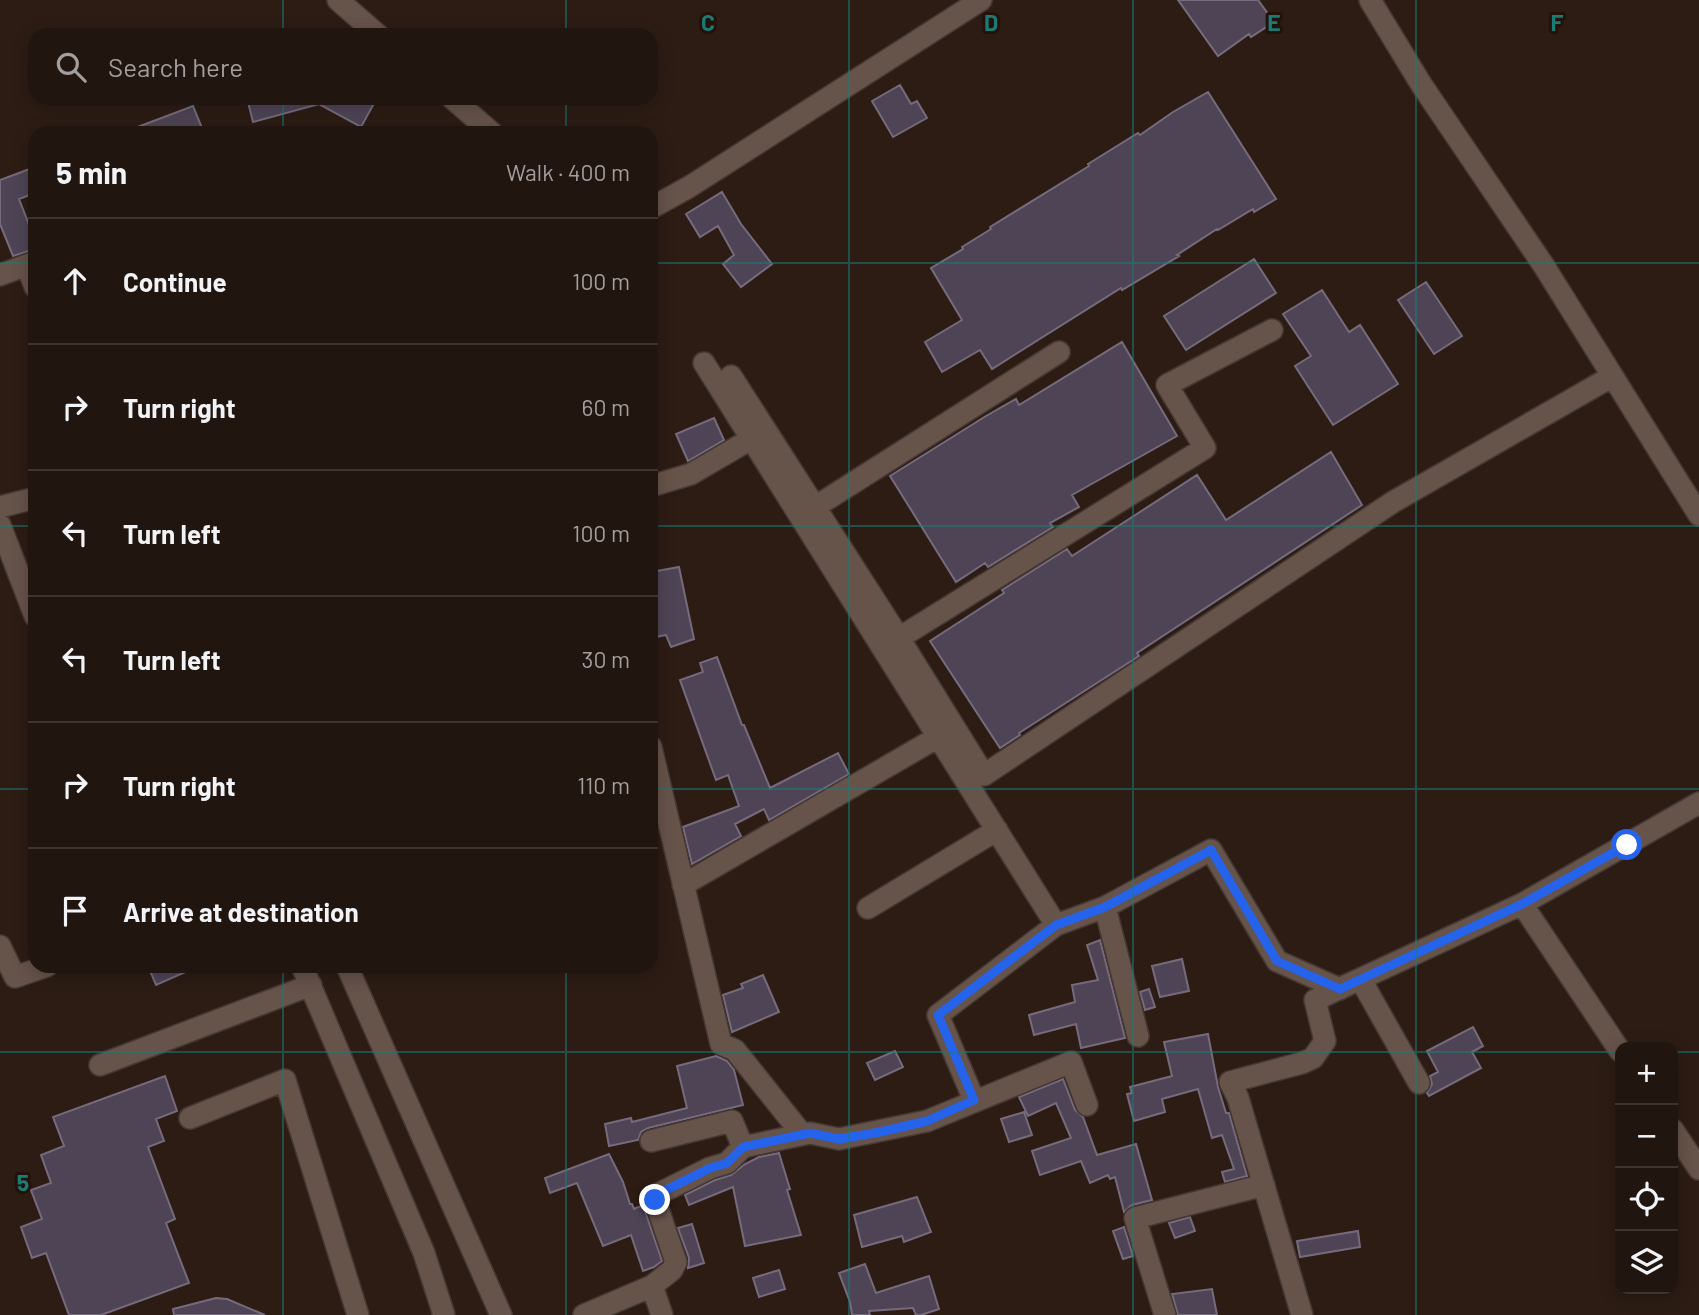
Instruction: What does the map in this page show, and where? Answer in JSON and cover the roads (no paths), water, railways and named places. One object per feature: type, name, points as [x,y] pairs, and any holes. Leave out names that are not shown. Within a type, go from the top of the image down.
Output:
[{"type":"street","points":[[338,0],[371,28]]},
{"type":"street","points":[[658,204],[981,0]]},
{"type":"street","points":[[1370,0],[1420,84],[1544,267],[1699,515]]},
{"type":"street","points":[[460,105],[484,126]]},
{"type":"street","points":[[0,275],[28,265]]},
{"type":"street","points":[[899,638],[1205,448],[1167,385],[1272,330]]},
{"type":"street","points":[[815,507],[1059,352]]},
{"type":"street","points":[[704,363],[1056,925]]},
{"type":"street","points":[[731,376],[984,775],[1393,502],[1611,377]]},
{"type":"street","points":[[658,484],[691,474],[751,439]]},
{"type":"street","points":[[0,507],[28,500]]},
{"type":"street","points":[[0,525],[28,598]]},
{"type":"street","points":[[682,885],[938,737]]},
{"type":"street","points":[[658,778],[721,1044],[735,1050],[802,1135]]},
{"type":"street","points":[[1302,1315],[1238,1098],[1230,1082],[1313,1058],[1325,1041],[1315,1000],[1522,904],[1699,803]]},
{"type":"street","points":[[868,908],[997,830]]},
{"type":"street","points":[[974,1100],[938,1015],[1056,925],[1105,907],[1211,850],[1277,961],[1340,989]]},
{"type":"street","points":[[1522,904],[1615,1044]]},
{"type":"street","points":[[1105,907],[1138,1036]]},
{"type":"street","points":[[0,946],[15,977],[28,973]]},
{"type":"street","points":[[351,973],[502,1315]]},
{"type":"street","points":[[100,1065],[307,976],[424,1253],[444,1315]]},
{"type":"street","points":[[1362,980],[1419,1083]]},
{"type":"street","points":[[584,1315],[652,1286],[672,1270],[676,1262],[655,1200],[658,1194],[710,1168],[727,1163],[743,1147],[810,1133],[839,1139],[927,1121],[1072,1062],[1087,1105]]},
{"type":"street","points":[[190,1118],[285,1080],[358,1315]]},
{"type":"street","points":[[651,1141],[732,1121],[743,1147]]},
{"type":"street","points":[[1678,1138],[1699,1169]]},
{"type":"street","points":[[1165,1315],[1135,1218],[1264,1185]]},
{"type":"street","points":[[652,1286],[662,1315]]}]
